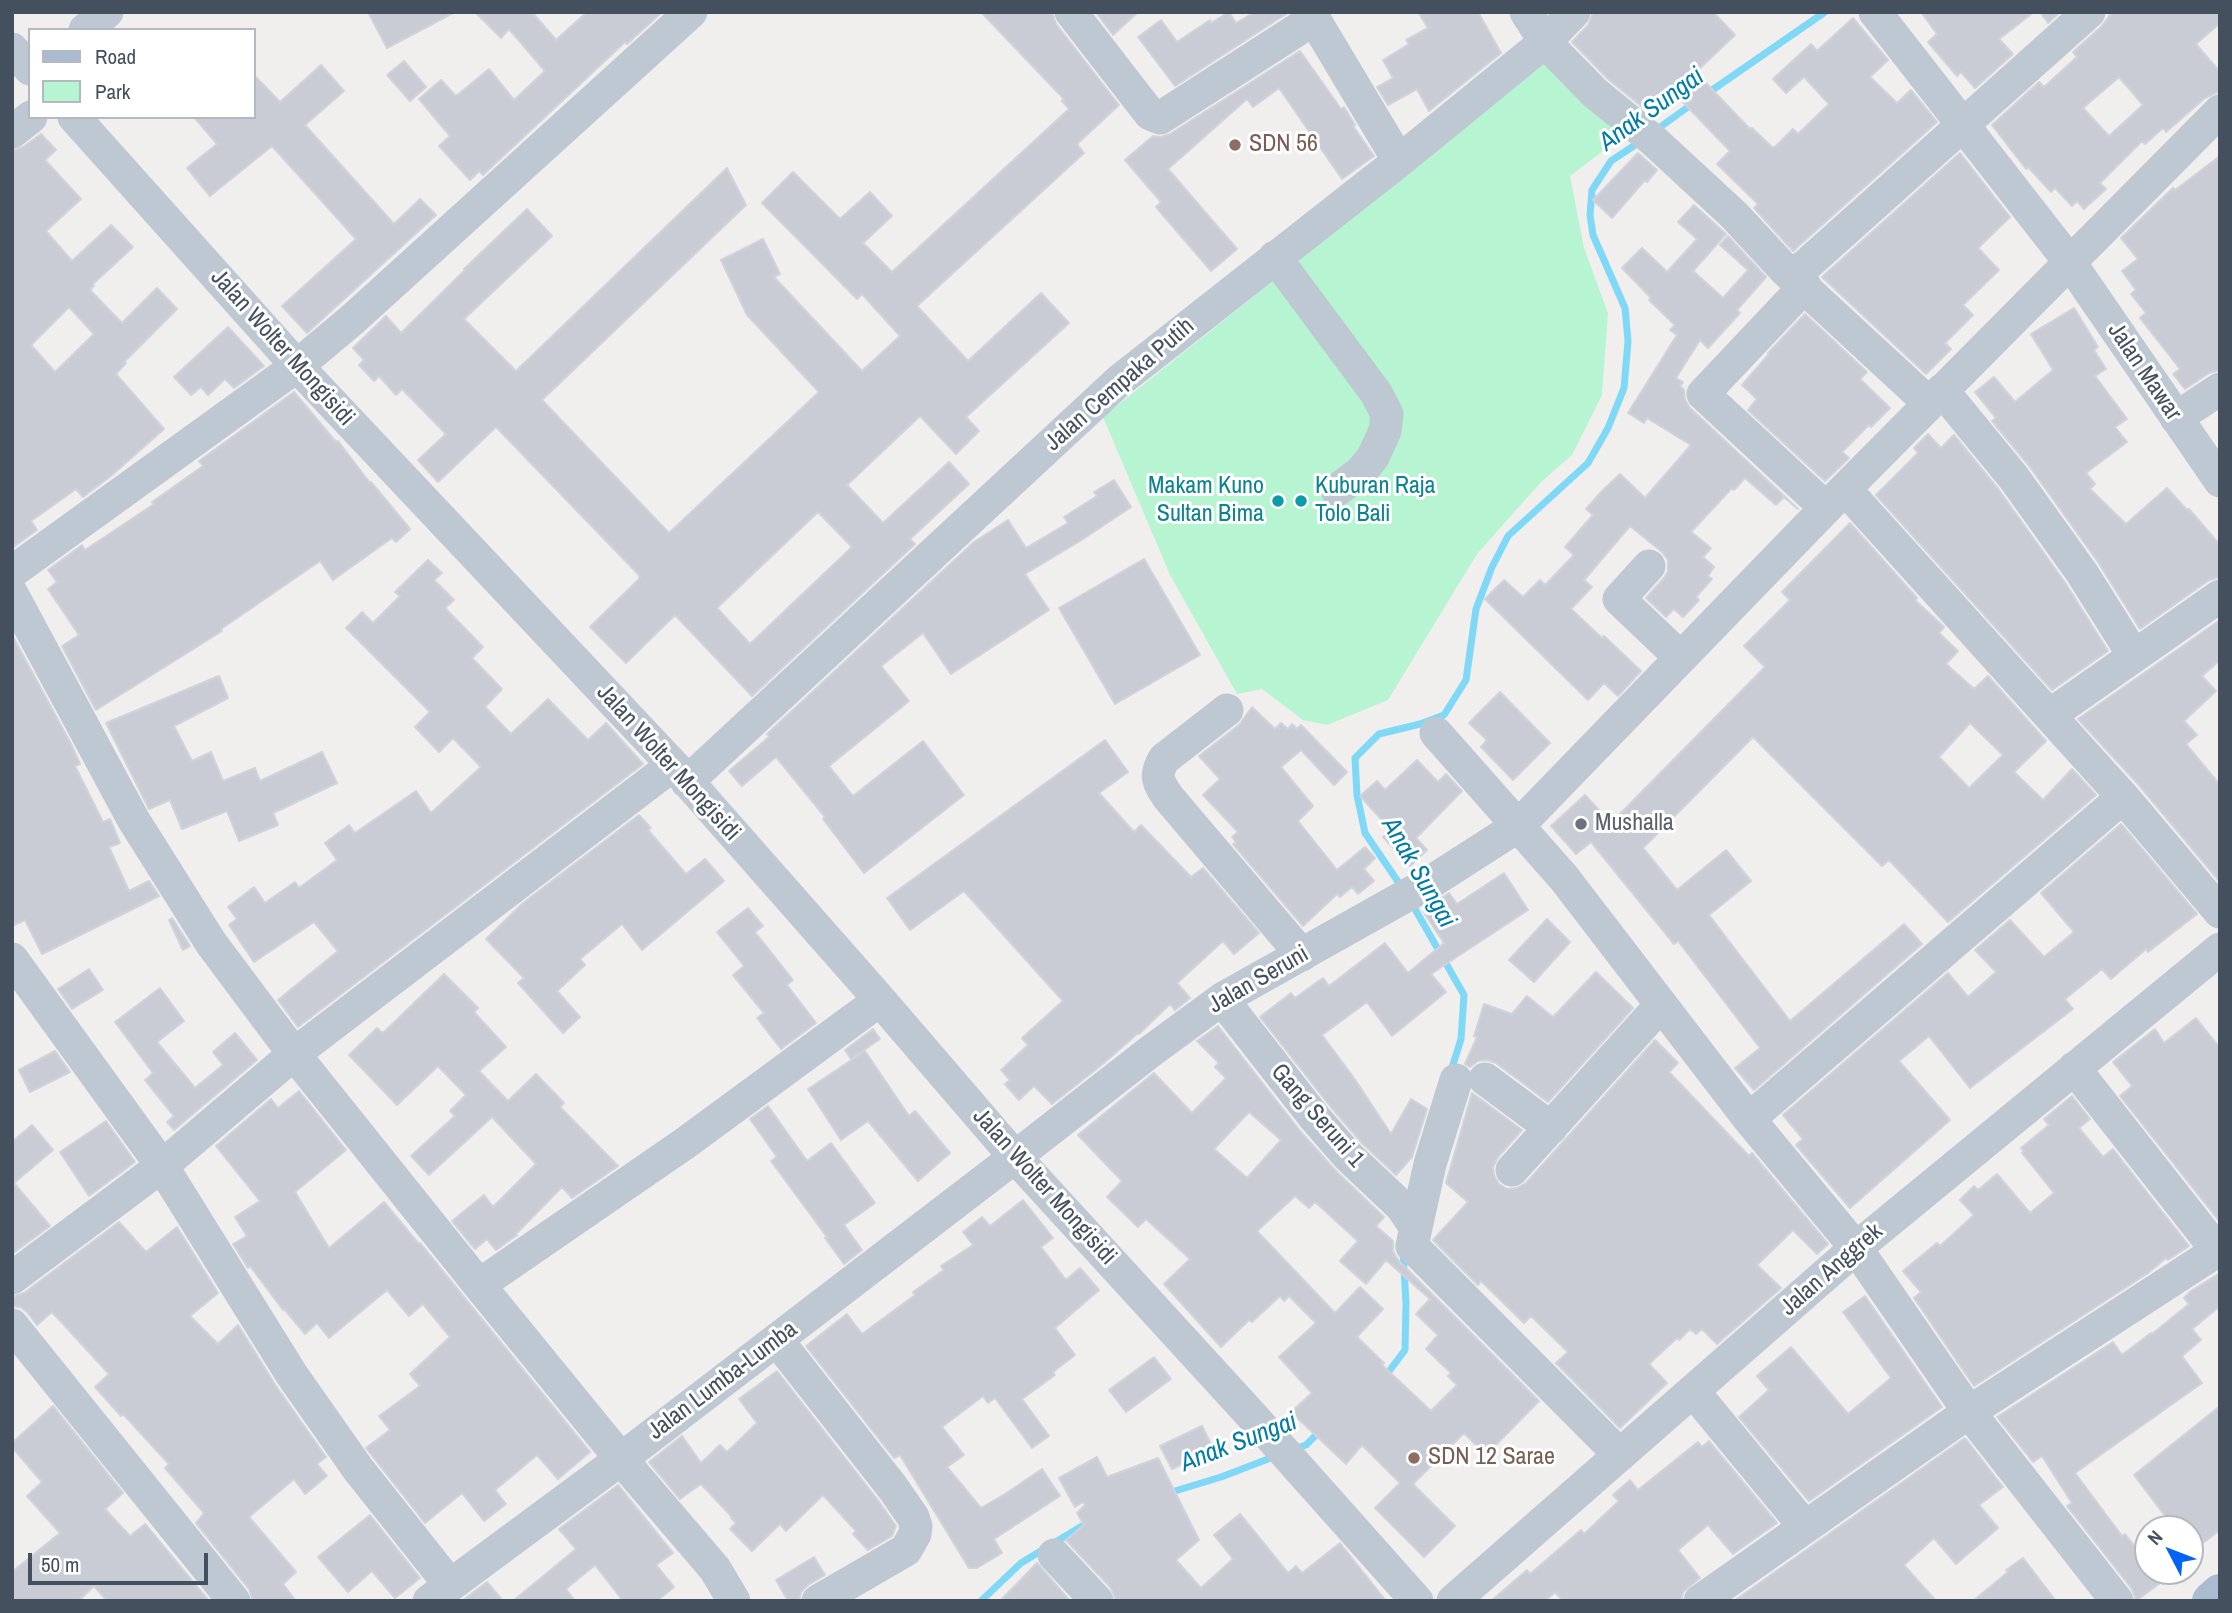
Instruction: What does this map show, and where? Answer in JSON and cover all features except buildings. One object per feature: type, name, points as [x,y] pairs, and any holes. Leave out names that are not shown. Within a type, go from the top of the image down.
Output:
[{"type":"main road","points":[[2211,1601],[2220,1593]]},
{"type":"street","points":[[87,28],[107,12]]},
{"type":"street","points":[[12,572],[297,366],[353,319],[691,12]]},
{"type":"street","points":[[1071,12],[1150,114],[1160,118],[1312,16],[1399,161]]},
{"type":"street","points":[[1526,12],[1545,42],[1595,93],[1646,134],[1734,215],[1798,280],[1936,397],[2014,478],[2082,573],[2134,656]]},
{"type":"street","name":"Jalan Cempaka Putih","points":[[12,1278],[162,1166],[294,1054],[680,773],[1119,381],[1399,161],[1545,42],[1574,12]]},
{"type":"street","name":"Jalan Mawar","points":[[1875,12],[2069,261],[2220,481]]},
{"type":"street","points":[[2090,12],[1804,267],[1798,280],[1703,394],[1835,499],[2050,715],[2220,912]]},
{"type":"street","points":[[12,49],[28,67]]},
{"type":"street","points":[[12,132],[29,119]]},
{"type":"street","name":"Jalan Wolter Mongisidi","points":[[76,119],[297,366],[680,773],[1015,1157],[1253,1417],[1416,1601]]},
{"type":"street","name":"Jalan Seruni","points":[[1015,1157],[1222,999],[1434,880],[1518,826],[2069,261],[2214,130]]},
{"type":"street","points":[[1275,257],[1376,393],[1387,414],[1385,431],[1373,457],[1361,472],[1337,490]]},
{"type":"street","points":[[2176,418],[2220,389]]},
{"type":"street","points":[[1649,566],[1619,599],[1681,658]]},
{"type":"street","points":[[12,594],[133,819],[211,943],[294,1054],[479,1285],[715,1569],[734,1601]]},
{"type":"street","points":[[2050,715],[2220,596]]},
{"type":"street","points":[[1227,710],[1164,759],[1157,781],[1302,955]]},
{"type":"street","points":[[1436,733],[1563,878],[1749,1119],[1856,1248],[1969,1412],[2116,1601]]},
{"type":"street","points":[[1749,1119],[2123,797]]},
{"type":"street","name":"Jalan Anggrek","points":[[1453,1601],[1856,1248],[2220,949]]},
{"type":"street","points":[[12,959],[162,1166],[292,1375],[358,1469],[439,1593]]},
{"type":"street","name":"Gang Seruni 1","points":[[1222,999],[1323,1128],[1348,1157],[1402,1207],[1416,1228]]},
{"type":"street","points":[[479,1285],[684,1144],[880,1000]]},
{"type":"street","points":[[1513,1170],[1661,1005]]},
{"type":"street","points":[[1700,1601],[1969,1412],[2219,1251],[2074,1068]]},
{"type":"street","points":[[1551,1128],[1471,1079],[1430,1164],[1412,1247],[1619,1455]]},
{"type":"street","name":"Jalan Lumba-Lumba","points":[[439,1593],[621,1459],[1015,1157]]},
{"type":"street","points":[[12,1325],[234,1601]]},
{"type":"street","points":[[777,1340],[893,1488],[916,1526],[915,1534],[906,1550],[818,1601]]},
{"type":"street","points":[[1693,1391],[1805,1527]]},
{"type":"street","points":[[1054,1555],[1097,1601]]},
{"type":"green space","points":[[1547,62],[1624,135],[1570,176],[1584,248],[1608,313],[1602,395],[1572,455],[1541,482],[1477,554],[1388,700],[1327,725],[1303,720],[1262,689],[1237,694],[1170,575],[1103,417]]},
{"type":"waterway","name":"Anak Sungai","points":[[1705,95],[1825,12]]},
{"type":"waterway","name":"Anak Sungai","points":[[1656,130],[1695,102]]},
{"type":"waterway","name":"Anak Sungai","points":[[1403,889],[1365,833],[1357,795],[1355,758],[1379,734],[1444,715],[1466,680],[1476,609],[1492,567],[1508,536],[1588,463],[1608,428],[1624,388],[1628,341],[1625,308],[1593,235],[1590,215],[1592,190],[1611,161],[1641,141]]},
{"type":"waterway","name":"Anak Sungai","points":[[1411,902],[1464,995],[1461,1039],[1451,1071]]},
{"type":"waterway","name":"Anak Sungai","points":[[1384,1378],[1405,1350],[1403,1253]]},
{"type":"waterway","name":"Anak Sungai","points":[[1294,1449],[1306,1445],[1321,1430]]},
{"type":"waterway","name":"Anak Sungai","points":[[1165,1494],[1276,1456]]},
{"type":"waterway","name":"Anak Sungai","points":[[1054,1543],[1092,1520]]},
{"type":"waterway","name":"Anak Sungai","points":[[981,1601],[1021,1563],[1044,1549]]},
{"type":"place","name":"SDN 56","points":[[1235,145]]},
{"type":"place","name":"Makam Kuno Sultan Bima","points":[[1278,501]]},
{"type":"place","name":"Kuburan Raja Tolo Bali","points":[[1301,501]]},
{"type":"place","name":"Mushalla","points":[[1581,824]]},
{"type":"place","name":"SDN 12 Sarae","points":[[1414,1458]]}]
